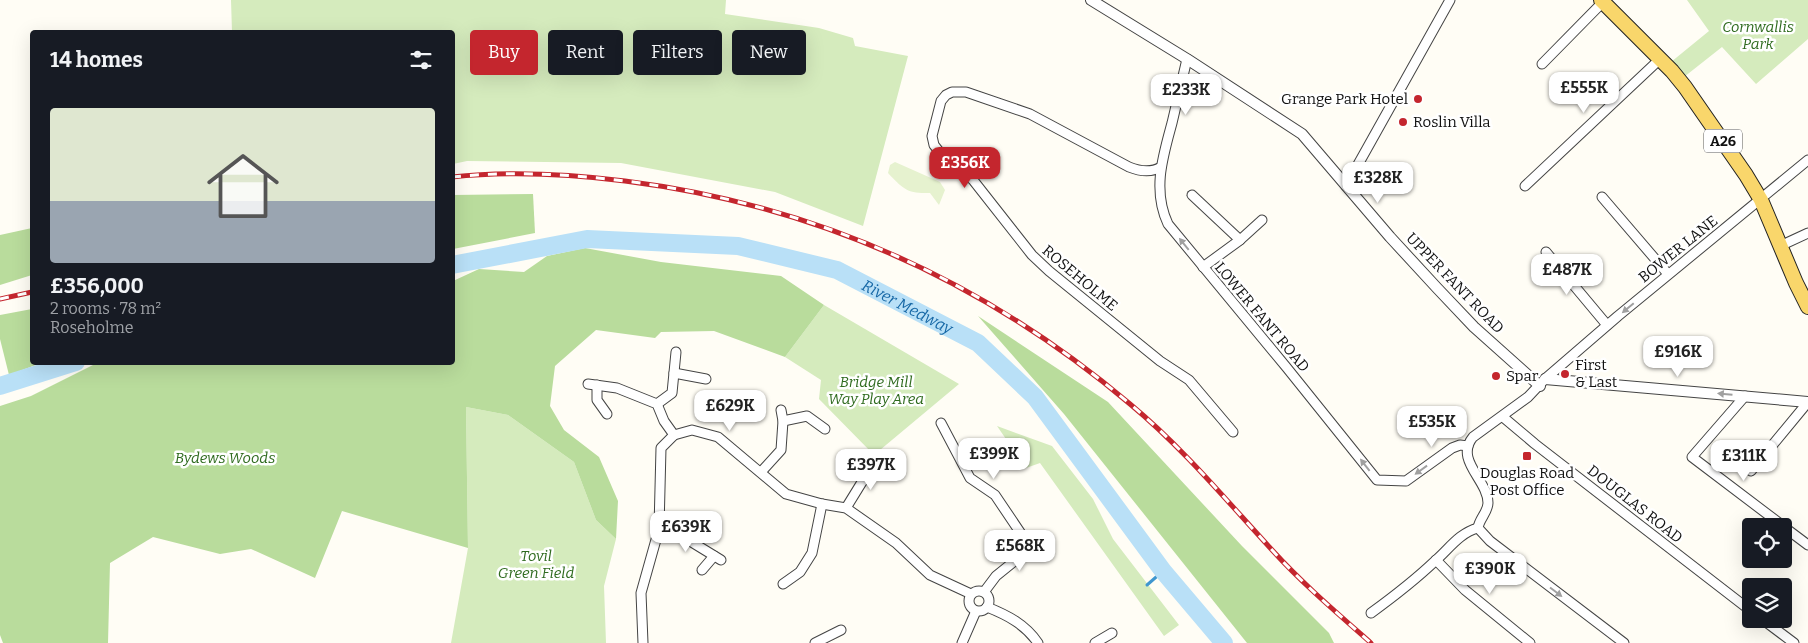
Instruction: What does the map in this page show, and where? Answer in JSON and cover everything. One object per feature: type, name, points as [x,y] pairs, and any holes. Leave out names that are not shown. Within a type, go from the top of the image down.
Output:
[{"type":"main road","name":"A26","points":[[1602,1],[1685,87],[1746,175],[1761,200],[1808,307]]},
{"type":"street","name":"UPPER FANT ROAD","points":[[1091,0],[1297,130],[1390,237],[1474,327],[1543,382]]},
{"type":"street","points":[[1346,186],[1450,0]]},
{"type":"street","points":[[1542,64],[1602,1]]},
{"type":"street","name":"LOWER FANT ROAD","points":[[1187,59],[1161,167],[1159,185],[1161,208],[1168,224],[1377,480],[1406,481],[1452,448],[1468,446]]},
{"type":"street","points":[[1525,186],[1660,59]]},
{"type":"street","name":"ROSEHOLME","points":[[1161,167],[1156,170],[1143,171],[1129,168],[1030,114],[966,92],[952,92],[941,101],[932,136],[934,145],[941,154],[973,180],[1032,255],[1160,361],[1189,380],[1233,432]]},
{"type":"street","name":"BOWER LANE","points":[[1468,446],[1473,437],[1528,397],[1607,325],[1808,160]]},
{"type":"street","points":[[1192,195],[1240,240]]},
{"type":"street","points":[[1602,197],[1668,274]]},
{"type":"street","points":[[1203,268],[1240,240],[1262,220]]},
{"type":"street","points":[[1780,246],[1808,234]]},
{"type":"street","points":[[1546,252],[1607,325]]},
{"type":"street","points":[[657,404],[672,393],[676,352]]},
{"type":"street","points":[[674,374],[706,379]]},
{"type":"street","points":[[1543,382],[1808,402]]},
{"type":"street","points":[[607,414],[598,400],[593,384],[617,388],[657,404],[664,421],[674,435]]},
{"type":"street","points":[[1745,396],[1692,457],[1771,518]]},
{"type":"street","points":[[1751,471],[1808,402]]},
{"type":"street","points":[[761,472],[781,450],[783,420],[781,410]]},
{"type":"street","points":[[783,420],[808,416],[825,429]]},
{"type":"street","name":"DOUGLAS ROAD","points":[[1503,417],[1535,444],[1742,604]]},
{"type":"street","points":[[941,423],[970,478],[995,495],[1030,547]]},
{"type":"street","points":[[643,643],[641,593],[659,530],[661,448],[674,435],[692,430],[718,437],[786,494],[822,504],[846,508],[896,543],[930,575],[971,594]]},
{"type":"street","points":[[1371,613],[1436,560],[1456,540],[1469,531],[1478,528],[1488,499],[1469,462],[1467,456],[1468,446]]},
{"type":"street","points":[[846,508],[862,482],[882,463]]},
{"type":"street","points":[[783,584],[800,572],[812,553],[822,504]]},
{"type":"street","points":[[1478,528],[1490,541],[1624,643]]},
{"type":"street","points":[[659,530],[690,541],[718,558],[702,570]]},
{"type":"street","points":[[1792,534],[1808,546]]},
{"type":"street","points":[[984,592],[996,576],[1043,538]]},
{"type":"street","points":[[1436,560],[1465,590],[1530,643]]},
{"type":"street","points":[[977,591],[984,592],[988,597],[987,607],[982,611],[976,611],[969,604],[971,594],[977,591]]},
{"type":"street","points":[[987,607],[1008,615],[1031,633],[1038,643]]},
{"type":"street","points":[[962,643],[976,611]]},
{"type":"street","points":[[1774,628],[1794,643]]},
{"type":"street","points":[[815,643],[841,630]]},
{"type":"street","points":[[1095,643],[1112,633]]},
{"type":"green space","points":[[231,0],[726,0],[725,14],[819,28],[853,38],[855,46],[908,56],[863,226],[775,192],[621,163],[467,161],[455,164],[455,30],[232,30]]},
{"type":"green space","name":"Cornwallis Park","points":[[1687,0],[1808,0],[1808,39],[1756,84],[1722,47],[1684,77],[1671,62],[1709,31]]},
{"type":"green space","points":[[895,162],[940,182],[945,190],[939,205],[930,193],[916,193],[898,183],[888,173],[890,165]]},
{"type":"green space","points":[[533,194],[535,233],[455,249],[455,195]]},
{"type":"green space","points":[[30,228],[30,276],[0,285],[0,235]]},
{"type":"green space","name":"Bydews Woods","points":[[585,248],[661,262],[781,276],[824,305],[785,357],[714,331],[661,332],[655,338],[596,330],[555,366],[550,406],[564,430],[599,457],[618,501],[616,539],[596,520],[574,462],[508,415],[466,407],[468,548],[342,511],[315,578],[251,549],[220,554],[153,537],[110,563],[108,643],[3,643],[0,635],[0,406],[31,396],[93,365],[455,365],[455,280],[479,269],[524,272],[547,256]]},
{"type":"green space","name":"Bridge Mill Way Play Area","points":[[824,305],[959,384],[874,455],[819,399],[821,380],[785,357]]},
{"type":"green space","points":[[30,309],[30,365],[36,365],[9,375],[0,339],[0,315]]},
{"type":"green space","points":[[978,316],[1108,402],[1242,546],[1329,633],[1334,643],[1247,643],[1064,414]]},
{"type":"green space","name":"Tovil Green Field","points":[[466,407],[508,415],[574,462],[596,520],[616,539],[604,586],[606,643],[451,643],[468,548]]},
{"type":"green space","points":[[997,426],[1052,446],[1093,499],[1113,539],[1179,625],[1164,636],[1040,463],[1026,468]]},
{"type":"waterway","name":"River Medway","points":[[455,264],[587,239],[738,246],[837,270],[978,343],[1035,397],[1163,571],[1224,643]]},
{"type":"waterway","name":"River Medway","points":[[0,386],[66,365]]},
{"type":"waterway","points":[[1147,585],[1163,571]]},
{"type":"railway","points":[[455,177],[495,174],[560,175],[625,181],[696,192],[764,209],[830,229],[894,255],[956,285],[1016,320],[1074,360],[1130,404],[1186,456],[1296,575],[1371,643]]},
{"type":"railway","points":[[0,299],[30,292]]},
{"type":"place","name":"Grange Park Hotel","points":[[1418,99]]},
{"type":"place","name":"Roslin Villa","points":[[1403,122]]},
{"type":"place","name":"First & Last","points":[[1565,374]]},
{"type":"place","name":"Spar","points":[[1496,376]]},
{"type":"place","name":"Douglas Road Post Office","points":[[1527,456]]}]
